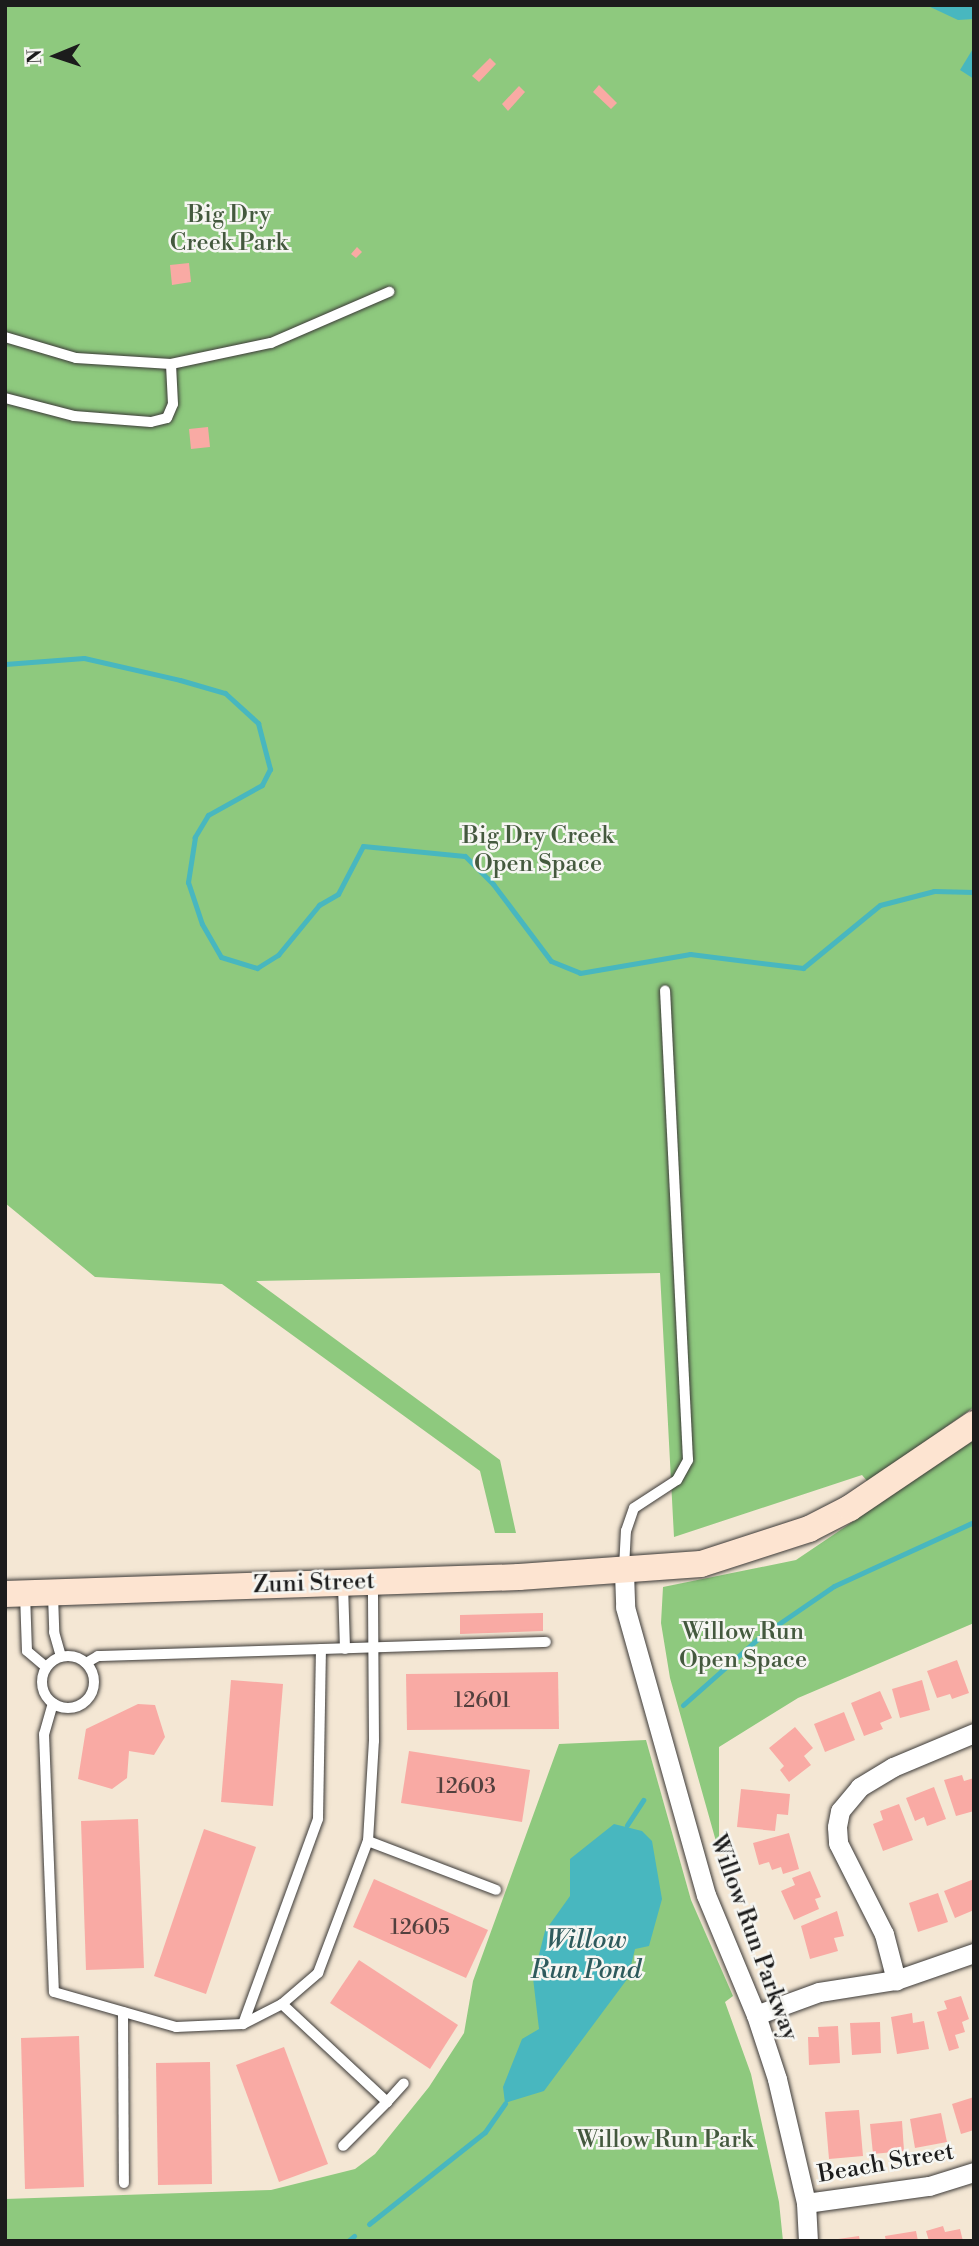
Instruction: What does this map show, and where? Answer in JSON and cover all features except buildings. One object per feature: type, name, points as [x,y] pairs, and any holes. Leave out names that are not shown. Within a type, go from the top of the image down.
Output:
[{"type":"main road","name":"Zuni Street","points":[[15,1594],[53,1590],[373,1583],[624,1572],[701,1564],[809,1529],[850,1508],[974,1424]]},
{"type":"street","name":"Willow Run Parkway","points":[[624,1572],[625,1607],[706,1895],[757,2015],[806,2203],[808,2241]]},
{"type":"street","points":[[896,1980],[880,1924],[838,1843],[840,1811],[860,1787],[893,1767],[974,1733]]},
{"type":"street","points":[[757,2015],[801,1997],[896,1980],[974,1953]]},
{"type":"street","name":"Beach Street","points":[[806,2203],[929,2186],[974,2172]]},
{"type":"lane","points":[[5,337],[76,358],[171,364],[271,343],[389,292]]},
{"type":"lane","points":[[5,398],[74,416],[151,422],[167,418],[173,404],[171,364]]},
{"type":"lane","points":[[624,1572],[626,1531],[634,1508],[677,1480],[688,1460],[666,991]]},
{"type":"lane","points":[[61,1656],[46,1667],[42,1685],[53,1703],[44,1734],[54,1992],[176,2027],[243,2024],[282,2004],[318,1973],[368,1841],[374,1741],[373,1583]]},
{"type":"lane","points":[[343,1584],[345,1649]]},
{"type":"lane","points":[[53,1590],[54,1632],[61,1656]]},
{"type":"lane","points":[[15,1594],[27,1651],[46,1667]]},
{"type":"lane","points":[[61,1656],[86,1663],[98,1656],[546,1642]]},
{"type":"lane","points":[[243,2024],[318,1819],[321,1649]]},
{"type":"lane","points":[[53,1703],[75,1707],[90,1697],[94,1679],[86,1663]]},
{"type":"lane","points":[[368,1841],[496,1890]]},
{"type":"lane","points":[[282,2004],[387,2102]]},
{"type":"lane","points":[[123,2012],[124,2183]]},
{"type":"lane","points":[[344,2146],[404,2082]]},
{"type":"green space","name":"Big Dry Creek Open Space","points":[[5,5],[974,5],[974,1407],[868,1482],[862,1475],[674,1537],[660,1273],[256,1281],[500,1460],[516,1533],[495,1533],[480,1471],[222,1284],[95,1277],[5,1203]]},
{"type":"green space","name":"Willow Run Open Space","points":[[974,1440],[974,1623],[798,1698],[719,1747],[719,1852],[670,1678],[661,1623],[663,1587],[796,1560]]},
{"type":"green space","name":"Willow Run Park","points":[[646,1740],[691,1900],[733,1996],[725,2002],[751,2074],[779,2202],[783,2241],[5,2241],[5,2199],[271,2190],[355,2169],[375,2154],[429,2087],[464,2033],[473,1981],[559,1744]]},
{"type":"water","points":[[926,5],[974,5],[974,19],[958,20]]},
{"type":"water","points":[[974,47],[974,79],[960,70]]},
{"type":"water","name":"Willow Run Pond","points":[[614,1824],[642,1831],[652,1841],[662,1899],[649,1946],[635,1949],[628,1978],[544,2091],[505,2103],[503,2087],[522,2039],[539,2029],[533,1978],[545,1931],[570,1896],[570,1859]]},
{"type":"waterway","points":[[5,664],[84,658],[180,680],[225,693],[258,723],[270,769],[262,785],[208,815],[195,837],[188,882],[202,924],[221,957],[257,968],[278,955],[319,905],[338,894],[363,846],[465,856],[493,884],[551,961],[580,973],[690,954],[803,968],[880,905],[934,891],[974,892]]},
{"type":"waterway","points":[[683,1705],[761,1636],[834,1586],[974,1522]]},
{"type":"waterway","points":[[627,1825],[643,1800]]},
{"type":"waterway","points":[[369,2224],[485,2132],[505,2103]]},
{"type":"waterway","points":[[348,2241],[354,2236]]},
{"type":"park label","name":"Big Dry Creek Park","points":[[229,230]]}]
